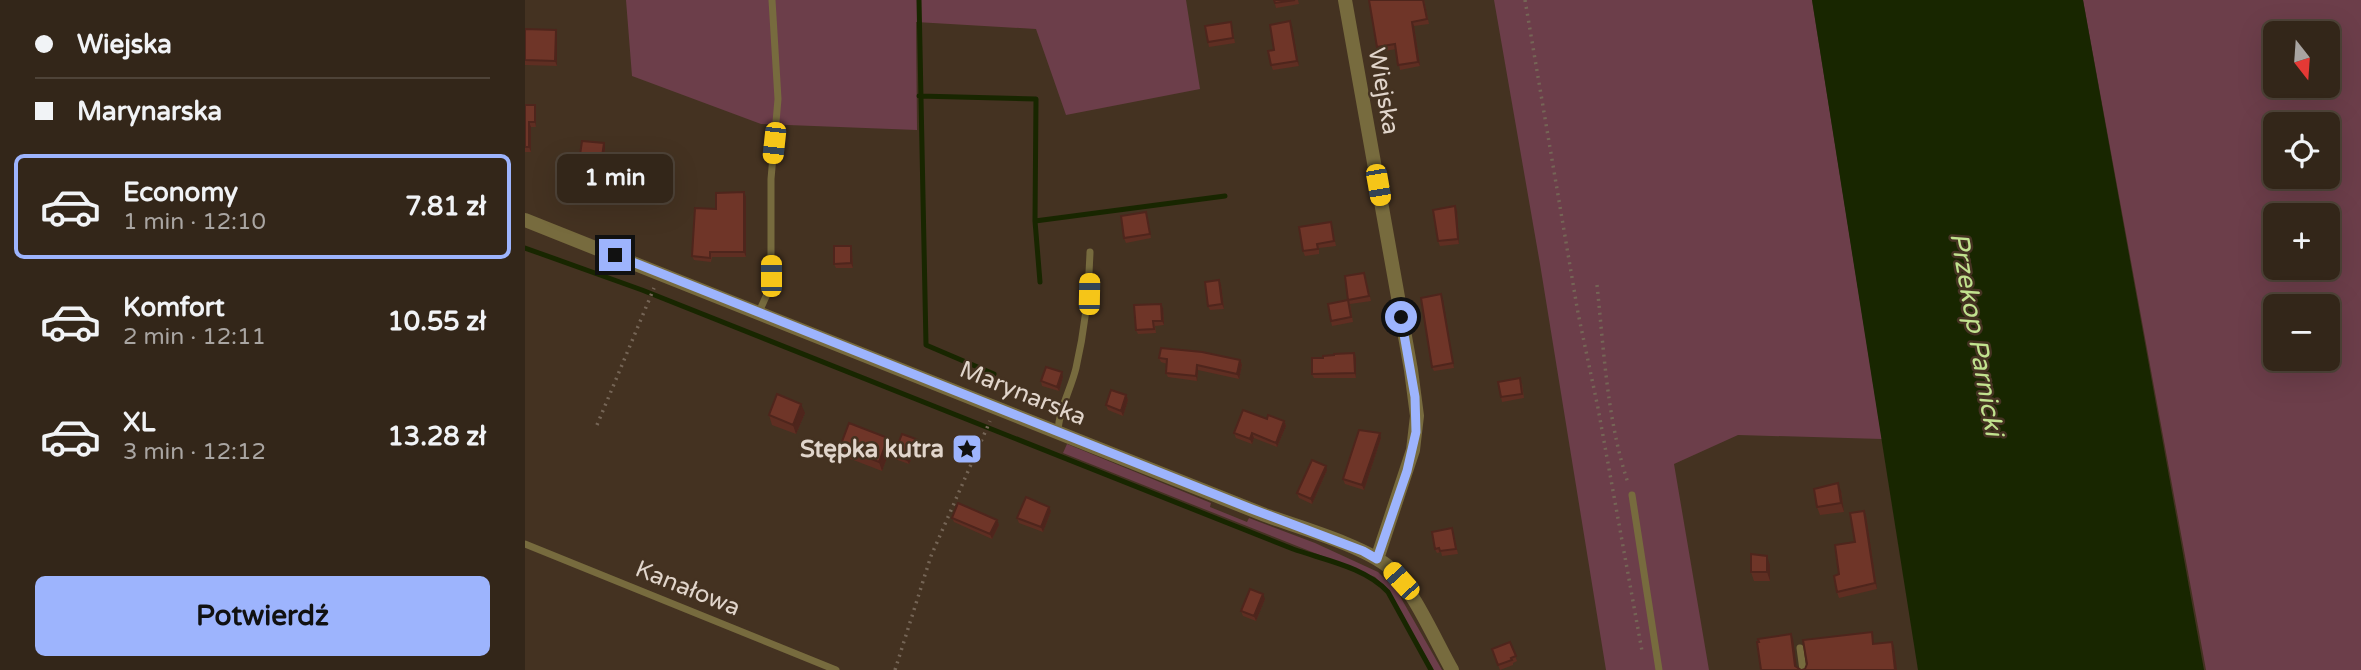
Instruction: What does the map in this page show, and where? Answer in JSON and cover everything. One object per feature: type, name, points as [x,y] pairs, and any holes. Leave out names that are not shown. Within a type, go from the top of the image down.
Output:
[{"type":"street","name":"Wiejska","points":[[1345,0],[1417,416],[1413,450],[1377,559]]},
{"type":"street","name":"Marynarska","points":[[525,220],[1363,551],[1377,559],[1401,581],[1452,670]]},
{"type":"lane","points":[[759,312],[768,292],[771,276],[771,179],[778,99],[772,0]]},
{"type":"lane","points":[[1058,431],[1058,421],[1075,372],[1084,331],[1089,294],[1090,252]]},
{"type":"lane","points":[[1632,495],[1659,670]]},
{"type":"lane","name":"Kanałowa","points":[[525,544],[836,670]]},
{"type":"lane","points":[[1800,648],[1803,670]]},
{"type":"path","points":[[1525,0],[1578,313],[1643,656]]},
{"type":"path","points":[[1597,285],[1609,391],[1623,467],[1632,495]]},
{"type":"path","points":[[597,425],[654,287]]},
{"type":"path","points":[[895,670],[931,556],[990,420]]},
{"type":"shaded area","points":[[626,0],[1186,0],[1200,89],[1066,115],[1036,29],[916,22],[917,130],[761,124],[632,76]]},
{"type":"shaded area","points":[[1494,0],[1812,0],[1882,439],[1738,435],[1674,464],[1709,670],[1606,670]]},
{"type":"shaded area","points":[[2083,0],[2361,0],[2361,670],[2206,670]]},
{"type":"shaded area","points":[[1067,444],[1211,503],[1210,507],[1247,522],[1249,518],[1315,543],[1378,572],[1397,591],[1442,670],[1434,670],[1387,589],[1375,577],[1063,453]]},
{"type":"water","name":"Przekop Parnicki","points":[[1812,0],[2083,0],[2204,670],[1918,670]]},
{"type":"building","points":[[1274,0],[1295,0],[1275,3]]},
{"type":"building","points":[[1369,0],[1423,0],[1427,19],[1412,22],[1418,62],[1398,65],[1395,44],[1377,47]]},
{"type":"building","points":[[1290,21],[1297,61],[1271,65],[1268,51],[1274,50],[1270,25]]},
{"type":"building","points":[[1231,22],[1233,38],[1208,42],[1205,26]]},
{"type":"building","points":[[525,29],[556,30],[555,61],[525,60]]},
{"type":"building","points":[[525,105],[535,105],[535,122],[529,122],[529,147],[525,147]]},
{"type":"building","points":[[582,141],[604,143],[602,157],[580,155]]},
{"type":"building","points":[[744,192],[744,252],[710,252],[710,258],[692,256],[695,208],[716,209],[716,193]]},
{"type":"building","points":[[1455,206],[1458,239],[1438,241],[1433,210]]},
{"type":"building","points":[[1146,212],[1150,234],[1124,238],[1121,216]]},
{"type":"building","points":[[1331,222],[1334,241],[1317,244],[1318,249],[1303,251],[1299,227]]},
{"type":"building","points":[[834,246],[851,246],[851,263],[834,264]]},
{"type":"building","points":[[1364,273],[1369,296],[1348,300],[1345,276]]},
{"type":"building","points":[[1219,280],[1222,304],[1208,306],[1205,282]]},
{"type":"building","points":[[1441,294],[1453,363],[1432,367],[1421,298]]},
{"type":"building","points":[[1348,300],[1351,317],[1331,321],[1328,304]]},
{"type":"building","points":[[1161,304],[1162,321],[1153,321],[1154,329],[1136,330],[1134,305]]},
{"type":"building","points":[[1161,348],[1202,352],[1240,360],[1237,374],[1197,365],[1196,376],[1166,373],[1167,359],[1159,358]]},
{"type":"building","points":[[1354,353],[1355,373],[1312,374],[1312,358]]},
{"type":"building","points":[[1046,367],[1062,372],[1057,387],[1041,381]]},
{"type":"building","points":[[1520,378],[1522,394],[1501,397],[1498,382]]},
{"type":"building","points":[[1111,390],[1126,395],[1121,411],[1106,405]]},
{"type":"building","points":[[777,394],[801,404],[793,425],[769,415]]},
{"type":"building","points":[[1243,410],[1267,419],[1268,415],[1284,421],[1276,443],[1252,433],[1250,439],[1234,433]]},
{"type":"building","points":[[849,423],[888,438],[879,462],[840,447]]},
{"type":"building","points":[[1359,430],[1380,433],[1362,485],[1343,479]]},
{"type":"building","points":[[902,434],[916,439],[907,460],[894,454]]},
{"type":"building","points":[[1312,460],[1326,466],[1311,499],[1297,493]]},
{"type":"building","points":[[1838,483],[1841,503],[1817,507],[1814,489]]},
{"type":"building","points":[[1026,497],[1049,507],[1041,527],[1017,518]]},
{"type":"building","points":[[958,503],[997,520],[990,534],[952,518]]},
{"type":"building","points":[[1864,511],[1875,583],[1837,592],[1834,576],[1839,574],[1835,545],[1855,542],[1850,513]]},
{"type":"building","points":[[1452,528],[1456,549],[1435,549],[1432,532]]},
{"type":"building","points":[[1751,554],[1767,556],[1767,572],[1751,572]]},
{"type":"building","points":[[1250,589],[1263,594],[1254,616],[1241,611]]},
{"type":"building","points":[[1872,632],[1873,644],[1892,642],[1895,670],[1802,670],[1807,664],[1803,640]]},
{"type":"building","points":[[1791,634],[1795,666],[1801,670],[1761,670],[1758,639]]},
{"type":"building","points":[[1510,642],[1516,656],[1498,665],[1492,649]]},
{"type":"waterway","points":[[919,0],[926,345],[994,374]]},
{"type":"waterway","points":[[919,96],[1036,99],[1035,221],[1225,196]]},
{"type":"waterway","points":[[1035,221],[1040,282]]},
{"type":"waterway","points":[[525,248],[642,290],[1293,549],[1356,570],[1379,583],[1388,592],[1431,670]]},
{"type":"place","name":"Stępka kutra","points":[[967,449]]},
{"type":"route","points":[[615,255],[1363,551],[1377,559],[1407,471],[1416,432],[1415,397],[1401,317]]}]
